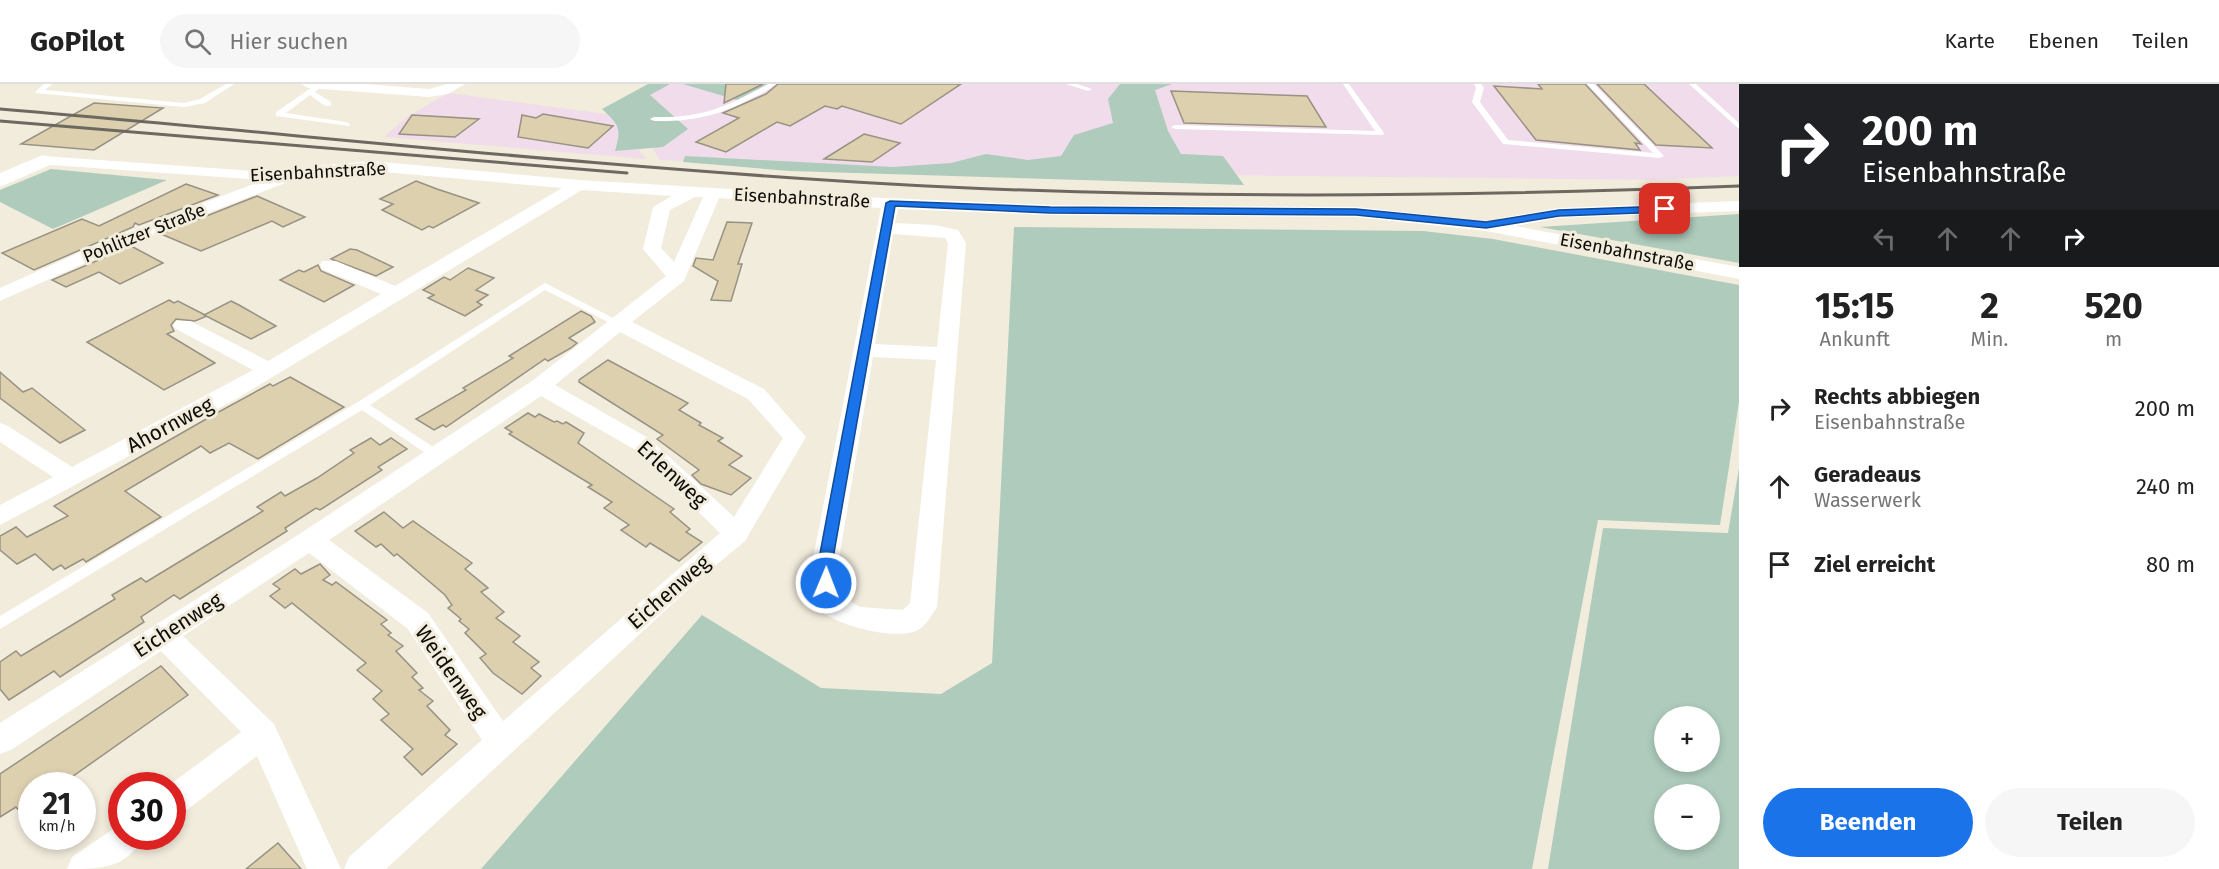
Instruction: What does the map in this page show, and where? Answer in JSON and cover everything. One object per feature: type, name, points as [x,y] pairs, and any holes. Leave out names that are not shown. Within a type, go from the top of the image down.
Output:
[{"type":"street","points":[[313,87],[429,93],[443,91],[458,84]]},
{"type":"street","points":[[0,159],[43,161]]},
{"type":"street","points":[[0,181],[43,161]]},
{"type":"street","name":"Eisenbahnstraße","points":[[43,161],[254,176],[372,166],[579,185],[702,193],[1050,210],[1356,212],[1486,225],[1739,273]]},
{"type":"street","name":"Pohlitzer Straße","points":[[0,295],[173,220],[274,183],[287,172]]},
{"type":"street","name":"Ahornweg","points":[[0,516],[269,370],[579,185]]},
{"type":"street","points":[[677,277],[652,249],[662,207],[702,193]]},
{"type":"street","name":"Eichenweg","points":[[3,733],[310,540],[540,386],[677,277],[702,193]]},
{"type":"street","points":[[886,228],[935,230],[952,234],[957,243],[924,607],[909,622],[855,618],[828,602],[825,564],[890,203]]},
{"type":"street","points":[[1486,225],[1559,213],[1739,206]]},
{"type":"street","points":[[329,265],[397,294]]},
{"type":"street","name":"Eichenweg","points":[[361,869],[687,575],[736,534],[795,436],[756,394],[618,323]]},
{"type":"street","points":[[183,325],[269,370]]},
{"type":"street","points":[[864,350],[946,354]]},
{"type":"street","name":"Erlenweg","points":[[540,386],[642,444],[736,534]]},
{"type":"street","points":[[0,431],[70,478]]},
{"type":"street","name":"Weidenweg","points":[[310,540],[418,621],[501,743]]},
{"type":"street","points":[[163,634],[263,734],[324,869]]},
{"type":"street","points":[[186,792],[263,734]]},
{"type":"street","points":[[84,869],[109,850]]},
{"type":"lane","points":[[49,84],[38,92],[184,105],[202,101],[231,84]]},
{"type":"lane","points":[[654,119],[684,120],[719,113],[773,84]]},
{"type":"lane","points":[[1069,84],[1088,88]]},
{"type":"lane","points":[[1175,127],[1380,134],[1346,84]]},
{"type":"lane","points":[[1477,84],[1480,88],[1476,102],[1506,142],[1660,156],[1590,84]]},
{"type":"lane","points":[[1692,84],[1739,127]]},
{"type":"lane","points":[[328,104],[313,87],[279,114],[346,124]]},
{"type":"lane","points":[[0,623],[362,405],[545,286],[618,323]]},
{"type":"lane","points":[[362,405],[438,456]]},
{"type":"shaded area","points":[[664,84],[1739,84],[1739,176],[1651,180],[1115,174],[660,160],[624,106]]},
{"type":"shaded area","points":[[448,93],[613,115],[646,159],[384,137],[407,117]]},
{"type":"green space","points":[[648,84],[670,84],[650,95],[688,129],[663,147],[615,151],[618,127],[602,109]]},
{"type":"green space","points":[[683,84],[768,84],[737,100]]},
{"type":"green space","points":[[1120,84],[1172,84],[1155,90],[1168,131],[1181,154],[1223,156],[1244,185],[790,171],[683,162],[685,156],[893,167],[951,163],[986,154],[1028,160],[1061,156],[1074,135],[1113,123],[1108,99]]},
{"type":"green space","points":[[51,169],[167,180],[53,229],[0,202],[0,190]]},
{"type":"green space","points":[[1739,214],[1739,263],[1540,227]]},
{"type":"green space","points":[[1014,227],[1423,231],[1493,239],[1739,285],[1739,402],[1720,525],[1598,520],[1532,869],[481,869],[702,615],[821,688],[941,694],[992,663]]},
{"type":"green space","points":[[1739,468],[1739,869],[1548,869],[1603,528],[1728,533]]},
{"type":"building","points":[[726,84],[763,84],[724,103]]},
{"type":"building","points":[[778,84],[961,84],[901,124],[842,106],[837,109],[825,106],[790,126],[777,122],[726,152],[696,142],[739,118],[723,113],[766,94]]},
{"type":"building","points":[[1538,84],[1585,84],[1641,144],[1635,143],[1640,150],[1536,140],[1494,86],[1542,89]]},
{"type":"building","points":[[1597,84],[1644,84],[1712,148],[1656,145]]},
{"type":"building","points":[[1171,91],[1307,96],[1326,127],[1184,123]]},
{"type":"building","points":[[94,103],[163,108],[94,150],[21,144]]},
{"type":"building","points":[[543,114],[613,126],[588,148],[518,137],[522,115],[536,118]]},
{"type":"building","points":[[412,115],[479,119],[455,137],[399,134]]},
{"type":"building","points":[[864,134],[900,143],[872,162],[824,159]]},
{"type":"building","points":[[416,181],[479,203],[433,228],[429,226],[422,230],[382,210],[393,204],[380,199]]},
{"type":"building","points":[[186,184],[218,195],[139,225],[135,223],[133,227],[34,270],[2,253],[82,219],[99,226]]},
{"type":"building","points":[[257,196],[305,217],[283,227],[272,221],[201,251],[161,234]]},
{"type":"building","points":[[727,222],[752,223],[738,264],[742,264],[731,301],[711,300],[718,281],[693,266],[696,258],[713,260]]},
{"type":"building","points":[[131,246],[163,263],[120,284],[99,272],[66,287],[52,280]]},
{"type":"building","points":[[350,249],[393,267],[376,276],[331,259]]},
{"type":"building","points":[[318,265],[321,271],[354,285],[324,302],[280,280],[299,270],[304,272]]},
{"type":"building","points":[[468,268],[494,278],[476,290],[488,295],[477,302],[482,305],[465,316],[428,298],[434,295],[423,290],[444,277],[450,280]]},
{"type":"building","points":[[169,300],[174,303],[178,301],[207,316],[195,321],[176,319],[171,325],[174,331],[167,334],[215,363],[164,390],[87,342]]},
{"type":"building","points":[[231,301],[276,326],[251,339],[204,315]]},
{"type":"building","points":[[581,311],[591,316],[595,322],[569,338],[577,343],[571,348],[548,361],[545,359],[446,427],[443,425],[434,430],[416,419],[466,390],[463,388],[513,358],[509,356]]},
{"type":"building","points":[[608,360],[688,403],[679,410],[701,423],[699,425],[723,438],[718,441],[742,456],[729,465],[751,478],[731,495],[701,484],[692,475],[699,470],[657,439],[663,435],[579,382]]},
{"type":"building","points":[[0,372],[23,392],[32,388],[85,430],[60,443],[0,398]]},
{"type":"building","points":[[290,377],[344,407],[258,459],[229,443],[210,453],[201,446],[125,491],[161,517],[86,562],[83,559],[65,569],[61,565],[53,570],[35,554],[17,564],[0,550],[0,536],[16,527],[27,537],[68,516],[54,506],[215,414],[270,384],[273,386]]},
{"type":"building","points":[[528,413],[535,417],[539,414],[554,422],[563,424],[566,422],[584,433],[578,443],[674,509],[670,512],[690,529],[686,532],[702,542],[679,561],[650,543],[646,547],[621,530],[629,525],[604,508],[612,502],[588,487],[592,485],[509,434],[512,432],[505,428]]},
{"type":"building","points":[[371,438],[380,445],[391,438],[407,449],[378,467],[382,470],[320,510],[316,508],[285,528],[287,531],[180,599],[174,595],[141,617],[144,622],[60,677],[54,671],[9,700],[0,689],[0,662],[16,651],[21,656],[115,599],[112,595],[141,578],[146,582],[263,511],[257,507],[281,492],[285,496],[317,478],[354,453],[350,450]]},
{"type":"building","points":[[384,512],[403,528],[413,521],[472,563],[465,569],[488,588],[481,592],[504,612],[496,618],[520,636],[513,642],[539,662],[531,668],[541,676],[522,694],[493,673],[480,658],[486,654],[465,633],[469,629],[448,608],[452,605],[445,595],[397,554],[394,556],[381,544],[376,547],[355,531]]},
{"type":"building","points":[[320,564],[330,575],[323,580],[332,585],[336,582],[387,620],[381,624],[391,633],[388,635],[403,646],[396,651],[417,673],[412,677],[423,688],[419,690],[433,701],[427,706],[450,730],[445,735],[457,744],[422,775],[404,757],[413,749],[381,720],[389,714],[373,699],[382,691],[357,670],[366,663],[292,603],[285,608],[270,596],[280,589],[273,584],[295,569],[301,574]]},
{"type":"building","points":[[161,666],[188,695],[79,772],[18,772],[18,810],[16,807],[0,817],[0,774]]},
{"type":"building","points":[[278,843],[301,869],[246,869]]},
{"type":"railway","points":[[0,109],[667,169],[996,189],[1102,193],[1314,195],[1527,193],[1739,186]]},
{"type":"railway","points":[[0,121],[627,173]]},
{"type":"route","points":[[826,583],[825,564],[890,203],[1050,210],[1356,212],[1486,225],[1559,213],[1665,209]]}]
